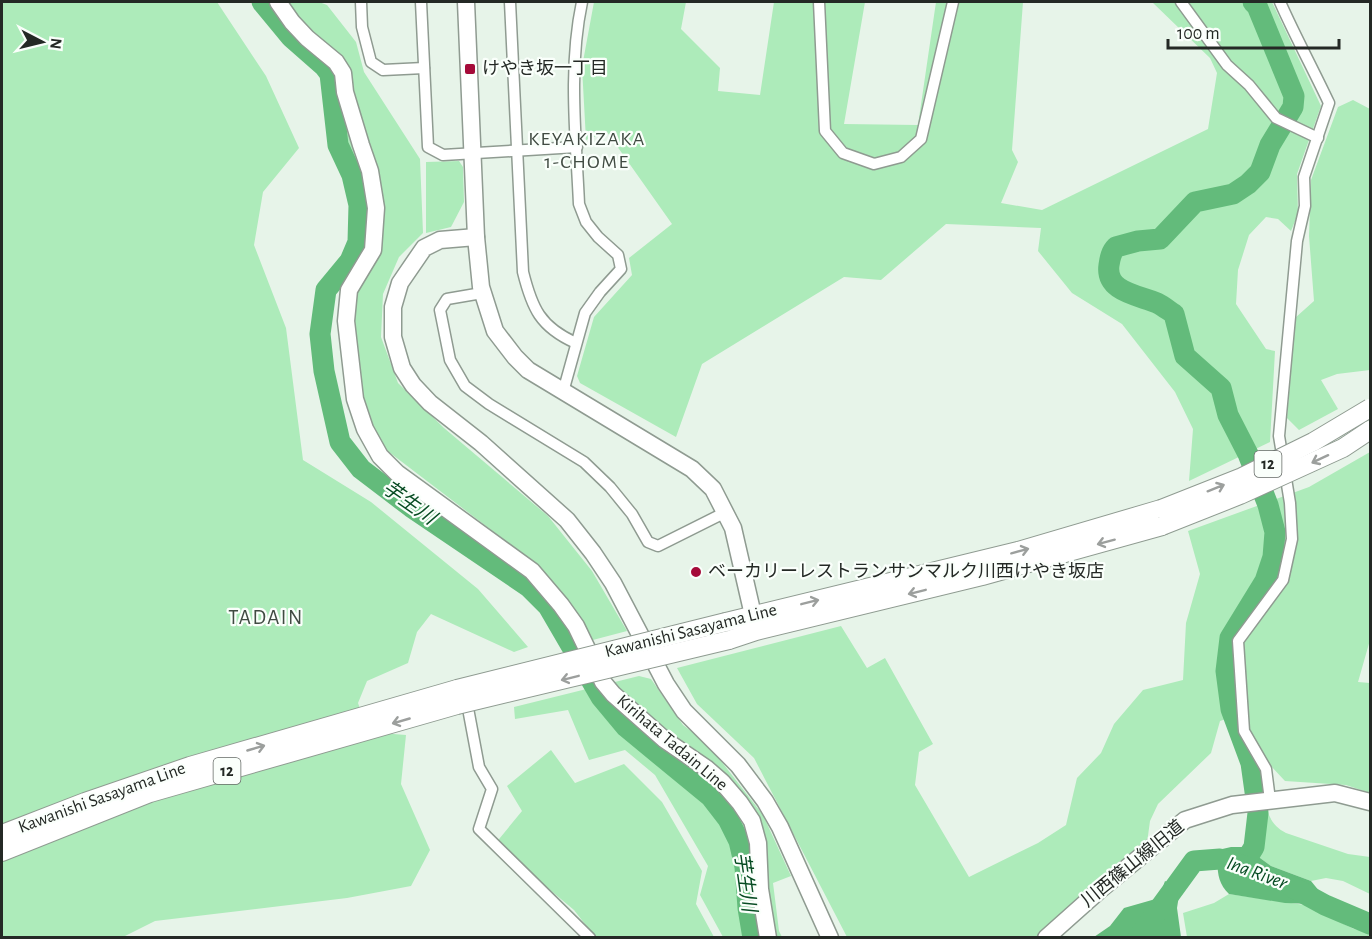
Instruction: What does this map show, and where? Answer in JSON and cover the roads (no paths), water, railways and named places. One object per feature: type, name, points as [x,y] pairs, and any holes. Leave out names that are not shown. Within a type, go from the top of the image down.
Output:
[{"type":"main road","name":"Kawanishi Sasayama Line","points":[[1162,518],[1313,442],[1371,408]]},
{"type":"main road","name":"Kawanishi Sasayama Line","points":[[2,834],[85,802],[190,766],[755,624],[982,576],[1162,518],[1229,500],[1343,448],[1371,430]]},
{"type":"main road","name":"Kawanishi Sasayama Line","points":[[2,852],[150,793],[461,699]]},
{"type":"street","name":"Kirihata Tadain Line","points":[[278,2],[306,38],[336,62],[344,74],[345,92],[370,171],[376,208],[373,250],[349,290],[346,321],[355,399],[365,429],[380,456],[397,473],[532,571],[576,626],[603,682],[613,694],[665,740],[706,768],[740,803],[752,821],[758,843],[760,889],[768,938]]},
{"type":"street","points":[[361,2],[362,27],[372,63],[383,70],[424,68]]},
{"type":"street","points":[[421,2],[428,147],[443,155],[577,147]]},
{"type":"street","points":[[466,2],[476,237],[482,293],[495,331],[528,370],[692,469],[713,489],[733,528],[755,624]]},
{"type":"street","points":[[510,2],[523,272],[529,297],[541,320],[557,335],[576,343]]},
{"type":"street","points":[[563,392],[585,313],[621,269],[618,255],[598,237],[586,222],[579,204],[573,72],[577,26],[582,2]]},
{"type":"street","points":[[819,2],[825,131],[843,153],[874,165],[901,157],[921,139],[953,2]]},
{"type":"street","points":[[1181,2],[1227,65],[1249,85],[1276,118],[1315,137]]},
{"type":"street","points":[[1261,801],[1266,769],[1244,731],[1238,642],[1283,580],[1292,539],[1290,503],[1279,436],[1297,242],[1305,206],[1304,177],[1315,137],[1329,103],[1280,2]]},
{"type":"street","points":[[476,237],[440,240],[424,248],[400,283],[393,307],[393,337],[402,368],[413,385],[430,403],[481,443],[567,520],[593,553],[613,583],[666,684],[684,711],[738,765],[765,801],[780,826],[830,938]]},
{"type":"street","points":[[482,293],[447,299],[440,310],[450,360],[465,386],[584,462],[610,487],[632,514],[648,542],[658,546],[726,512]]},
{"type":"street","points":[[461,699],[479,767],[492,789],[479,829],[590,938]]},
{"type":"street","name":"川西篠山線旧道","points":[[1046,938],[1185,820],[1232,805],[1335,793],[1371,802]]},
{"type":"water","points":[[1245,847],[1271,866],[1311,881],[1324,897],[1312,904],[1285,903],[1229,894],[1220,879],[1218,850]]},
{"type":"water","points":[[1165,881],[1180,889],[1177,908],[1181,937],[1094,937],[1110,926],[1124,908],[1159,898]]},
{"type":"waterway","name":"芋生川","points":[[262,2],[291,37],[330,74],[338,145],[352,175],[359,205],[358,242],[350,261],[326,290],[320,334],[324,371],[340,442],[361,469],[411,507],[529,587],[548,606],[601,697],[626,727],[711,797],[728,819],[739,841],[745,867],[753,938]]},
{"type":"waterway","points":[[1243,865],[1254,847],[1258,813],[1251,763],[1231,709],[1226,671],[1230,638],[1265,581],[1273,557],[1275,532],[1268,505],[1248,454],[1228,415],[1221,388],[1185,356],[1174,314],[1157,303],[1132,295],[1117,287],[1109,274],[1109,265],[1116,247],[1138,241],[1160,239],[1195,202],[1233,194],[1260,172],[1270,145],[1293,107],[1294,96],[1257,6],[1253,2]]},
{"type":"waterway","name":"Ina River","points":[[1138,938],[1194,861],[1220,859],[1245,866]]},
{"type":"waterway","name":"Ina River","points":[[1292,887],[1325,905],[1370,924]]},
{"type":"place","name":"けやき坂一丁目","points":[[470,69]]},
{"type":"place","name":"ベーカリーレストランサンマルク川西けやき坂店","points":[[696,572]]},
{"type":"district","name":"KEYAKIZAKA 1-CHOME","points":[[587,150]]},
{"type":"district","name":"TADAIN","points":[[266,617]]}]
